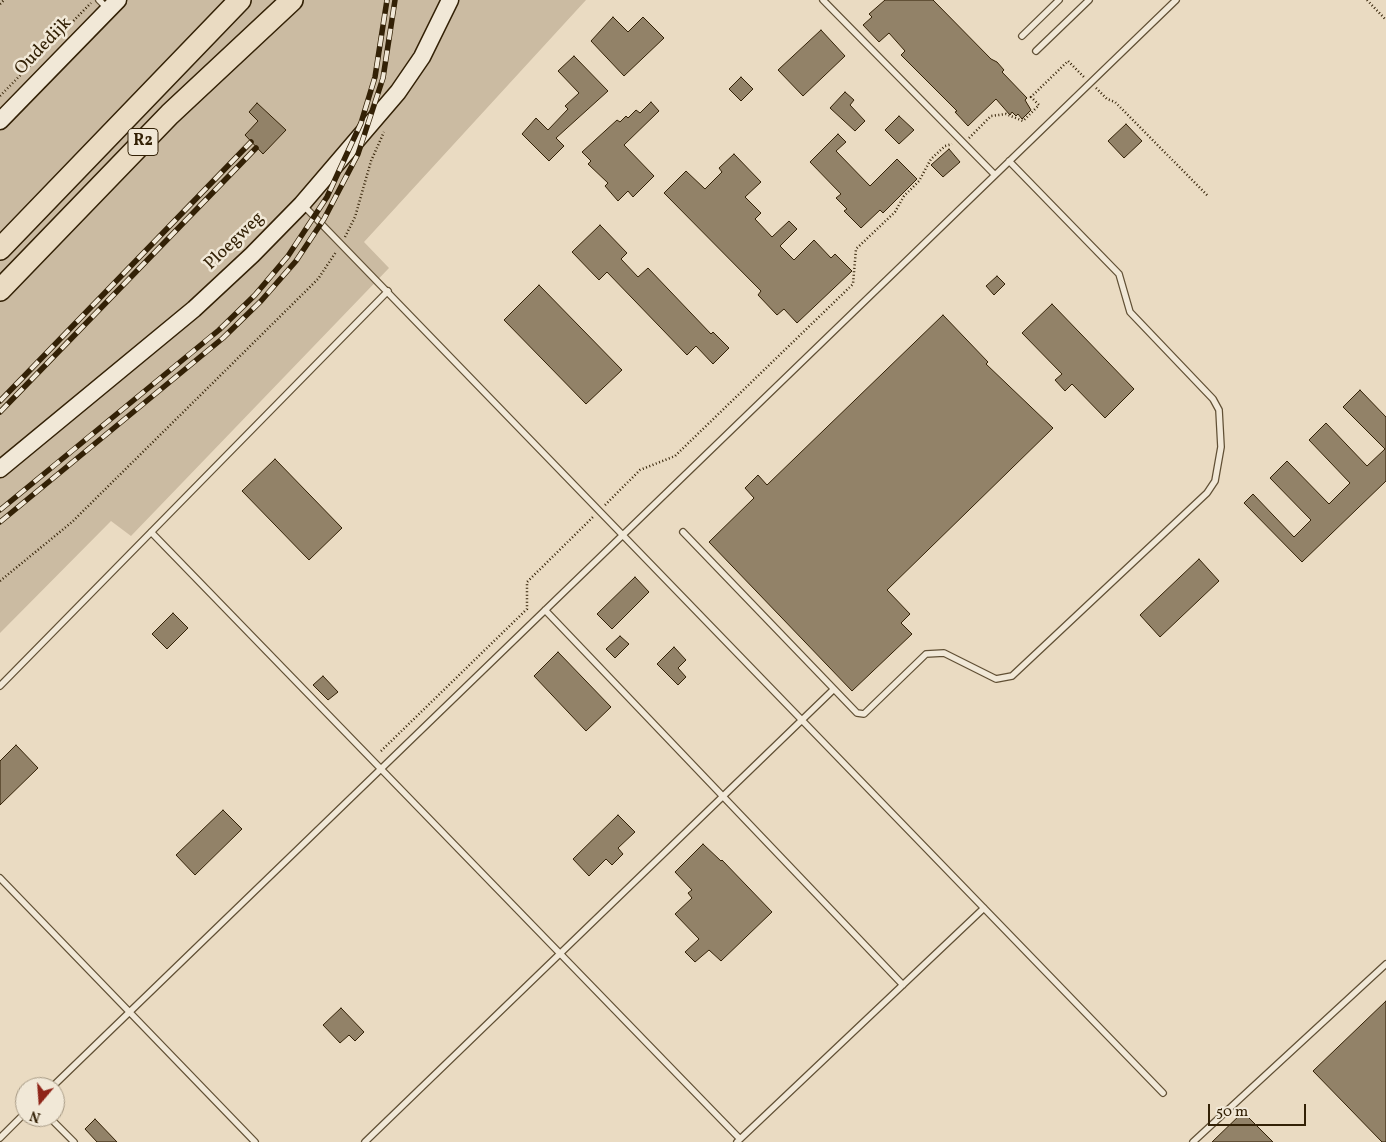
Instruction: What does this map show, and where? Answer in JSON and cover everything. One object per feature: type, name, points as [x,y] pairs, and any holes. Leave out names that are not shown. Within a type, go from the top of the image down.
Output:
[{"type":"highway","name":"R2","points":[[0,249],[240,0]]},
{"type":"highway","name":"R2","points":[[0,290],[170,114],[292,0]]},
{"type":"highway","points":[[0,242],[45,203]]},
{"type":"street","name":"Ploegweg","points":[[0,469],[194,309],[302,204],[398,92],[422,57],[450,0]]},
{"type":"street","name":"Oudedijk","points":[[0,121],[108,3]]},
{"type":"lane","points":[[823,0],[995,175]]},
{"type":"lane","points":[[1022,36],[1059,0]]},
{"type":"lane","points":[[1036,51],[1089,0]]},
{"type":"lane","points":[[63,1077],[1176,0]]},
{"type":"lane","points":[[683,532],[857,713],[864,714],[926,654],[944,653],[996,679],[1012,676],[1207,493],[1215,481],[1220,455],[1221,426],[1218,410],[1213,399],[1130,312],[1119,274],[1009,161]]},
{"type":"lane","points":[[302,204],[1163,1093]]},
{"type":"lane","points":[[0,686],[388,291]]},
{"type":"lane","points":[[151,532],[739,1141],[984,908]]},
{"type":"lane","points":[[545,610],[903,984]]},
{"type":"lane","points":[[365,1142],[561,955],[834,689]]},
{"type":"lane","points":[[0,878],[255,1142]]},
{"type":"lane","points":[[1193,1142],[1386,964]]},
{"type":"lane","points":[[0,1138],[15,1124]]},
{"type":"lane","points":[[60,1127],[74,1142]]},
{"type":"path","points":[[0,4],[4,0]]},
{"type":"path","points":[[0,96],[94,0]]},
{"type":"path","points":[[1367,0],[1386,20]]},
{"type":"path","points":[[381,751],[527,609],[527,582],[599,510],[640,470],[675,456],[853,284],[856,249],[895,212],[904,196],[919,181],[931,159],[946,146],[966,140],[991,116],[1006,114],[1023,121],[1039,105],[1031,97],[1068,61],[1107,99],[1115,102],[1208,196]]},
{"type":"path","points":[[0,581],[72,522],[318,279],[342,244],[355,218],[371,162],[386,128]]},
{"type":"shaded area","points":[[0,0],[586,0],[364,242],[389,268],[131,536],[111,521],[0,633]]},
{"type":"building","points":[[885,0],[933,0],[991,59],[997,62],[1004,70],[1002,72],[1027,98],[1025,100],[1031,110],[1022,119],[1018,114],[1016,116],[1012,112],[1010,115],[996,99],[968,126],[955,112],[957,111],[901,55],[905,51],[889,33],[879,42],[863,25],[872,17],[869,14]]},
{"type":"building","points":[[613,17],[628,32],[643,17],[664,38],[624,76],[591,41]]},
{"type":"building","points":[[821,30],[845,56],[803,96],[778,70]]},
{"type":"building","points":[[574,56],[608,91],[556,138],[564,146],[549,161],[522,134],[536,118],[548,130],[568,109],[565,106],[579,93],[558,71]]},
{"type":"building","points":[[741,77],[753,89],[741,101],[729,89]]},
{"type":"building","points":[[845,92],[854,100],[850,105],[865,121],[855,131],[830,108]]},
{"type":"building","points":[[651,102],[659,111],[624,145],[654,176],[633,197],[628,191],[618,201],[605,186],[608,183],[588,164],[591,161],[582,152],[617,120],[620,122],[626,116],[628,118],[636,110],[640,113]]},
{"type":"building","points":[[257,103],[286,130],[263,154],[245,135],[258,121],[249,112]]},
{"type":"building","points":[[899,116],[914,130],[899,144],[885,130]]},
{"type":"building","points":[[1126,124],[1142,141],[1124,158],[1108,141]]},
{"type":"building","points":[[838,134],[846,142],[836,151],[870,186],[897,159],[917,179],[883,213],[880,210],[861,228],[844,211],[847,209],[836,198],[841,194],[810,162]]},
{"type":"building","points":[[949,149],[960,162],[943,177],[931,165]]},
{"type":"building","points":[[734,154],[761,182],[745,197],[761,213],[755,219],[772,237],[789,221],[797,229],[780,246],[794,260],[814,240],[831,258],[835,254],[852,271],[797,323],[784,309],[777,315],[758,295],[761,291],[664,193],[686,171],[705,189],[722,172],[719,168]]},
{"type":"building","points":[[600,225],[627,253],[621,259],[638,277],[648,268],[711,334],[713,332],[729,348],[713,364],[696,346],[687,355],[607,272],[599,280],[572,252]]},
{"type":"building","points":[[997,276],[1005,284],[994,295],[986,286]]},
{"type":"building","points":[[539,285],[622,370],[586,404],[504,320]]},
{"type":"building","points":[[1052,304],[1134,389],[1105,418],[1072,384],[1065,391],[1055,380],[1062,374],[1022,333]]},
{"type":"building","points":[[943,315],[988,362],[986,364],[1053,428],[887,590],[910,614],[901,623],[912,634],[852,691],[709,542],[754,498],[745,488],[758,475],[767,485]]},
{"type":"building","points":[[1360,390],[1386,417],[1386,481],[1302,562],[1244,503],[1253,494],[1294,537],[1311,520],[1270,478],[1287,461],[1329,504],[1350,483],[1309,440],[1326,423],[1367,466],[1385,449],[1343,407]]},
{"type":"building","points":[[275,459],[342,528],[309,560],[242,491]]},
{"type":"building","points":[[1199,559],[1219,581],[1160,637],[1140,615]]},
{"type":"building","points":[[635,577],[649,592],[612,629],[597,614]]},
{"type":"building","points":[[173,613],[188,628],[167,649],[152,634]]},
{"type":"building","points":[[620,636],[629,644],[615,658],[606,649]]},
{"type":"building","points":[[674,647],[686,660],[678,668],[686,677],[678,685],[657,664]]},
{"type":"building","points":[[558,652],[611,707],[586,731],[534,676]]},
{"type":"building","points":[[323,676],[338,692],[328,700],[313,685]]},
{"type":"building","points":[[16,745],[38,768],[0,805],[0,761]]},
{"type":"building","points":[[223,810],[242,829],[195,875],[176,855]]},
{"type":"building","points":[[618,815],[635,832],[618,848],[623,854],[612,865],[606,859],[589,876],[573,859]]},
{"type":"building","points":[[703,844],[722,860],[772,912],[721,961],[709,950],[695,962],[685,952],[699,939],[675,914],[692,898],[688,893],[692,890],[675,872]]},
{"type":"building","points":[[1386,1001],[1386,1142],[1382,1142],[1313,1071]]},
{"type":"building","points":[[341,1008],[364,1032],[355,1041],[349,1035],[340,1043],[323,1025]]},
{"type":"building","points":[[1243,1112],[1273,1142],[1212,1142]]},
{"type":"building","points":[[95,1119],[117,1142],[97,1142],[85,1129]]},
{"type":"railway","points":[[0,510],[219,330],[255,295],[288,256],[327,197],[361,123],[375,77],[387,0]]},
{"type":"railway","points":[[0,522],[223,338],[261,301],[296,261],[324,219],[358,154],[383,78],[395,0]]},
{"type":"railway","points":[[0,401],[251,142]]},
{"type":"railway","points":[[0,412],[256,148]]}]
